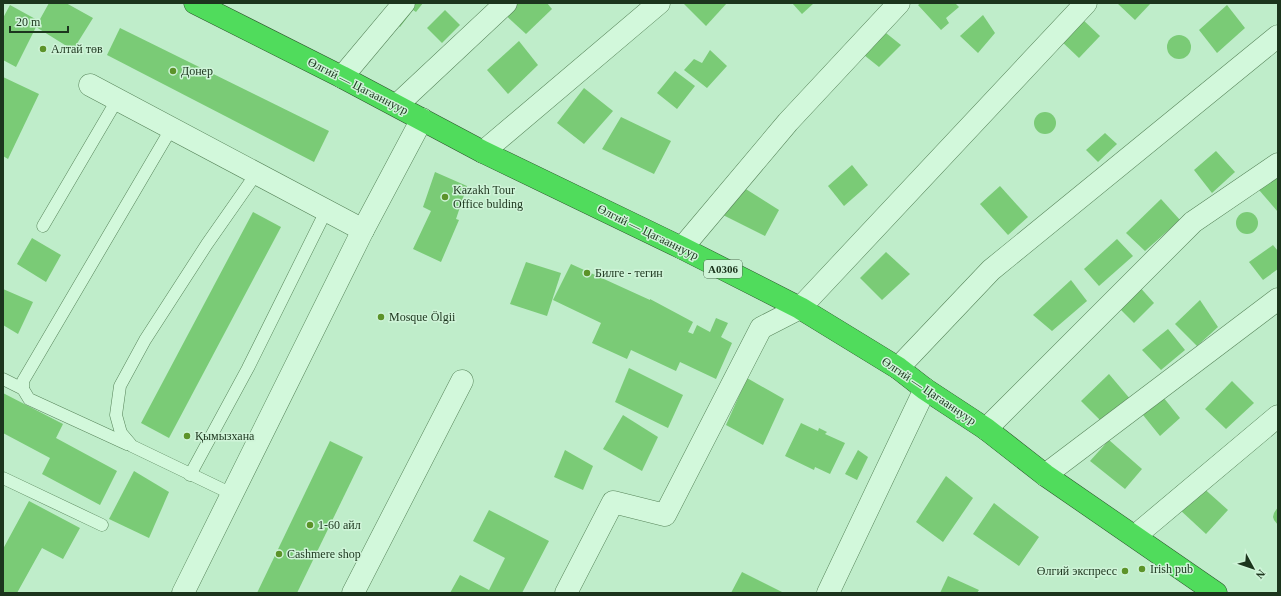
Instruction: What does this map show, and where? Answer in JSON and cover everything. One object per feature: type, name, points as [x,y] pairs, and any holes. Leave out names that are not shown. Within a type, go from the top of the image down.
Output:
[{"type":"highway","name":"Өлгий — Цагааннуур","points":[[195,3],[397,105],[483,152],[682,248],[800,308],[898,368],[925,389],[986,429],[1045,475],[1216,593]]},
{"type":"street","points":[[342,77],[404,3]]},
{"type":"street","points":[[397,105],[506,3]]},
{"type":"street","points":[[483,152],[659,3]]},
{"type":"street","points":[[682,248],[788,122],[899,3]]},
{"type":"street","points":[[566,593],[612,502],[665,515],[761,328],[800,308],[1086,3]]},
{"type":"street","points":[[898,368],[991,270],[1278,36]]},
{"type":"street","points":[[90,85],[363,230]]},
{"type":"street","points":[[183,593],[363,230],[422,119]]},
{"type":"street","points":[[986,429],[1193,222],[1278,164]]},
{"type":"street","points":[[1045,475],[1278,299]]},
{"type":"street","points":[[353,593],[462,381]]},
{"type":"street","points":[[828,593],[925,389]]},
{"type":"street","points":[[1135,536],[1278,416]]},
{"type":"lane","points":[[44,226],[117,100]]},
{"type":"lane","points":[[171,129],[23,381],[23,389],[29,399],[232,494]]},
{"type":"lane","points":[[132,446],[121,433],[116,415],[120,386],[145,340],[207,244],[256,174]]},
{"type":"lane","points":[[190,475],[248,368],[326,211]]},
{"type":"lane","points":[[3,379],[23,389]]},
{"type":"lane","points":[[3,478],[102,525]]},
{"type":"building","points":[[49,3],[66,3],[93,18],[73,50],[36,27],[16,67],[3,60],[3,18],[10,5],[39,21]]},
{"type":"building","points":[[410,3],[423,3],[416,12],[413,10],[400,27],[395,22]]},
{"type":"building","points":[[513,3],[547,3],[552,9],[526,34],[502,12]]},
{"type":"building","points":[[683,3],[727,3],[706,26]]},
{"type":"building","points":[[792,3],[814,3],[802,14]]},
{"type":"building","points":[[921,3],[955,3],[959,7],[946,18],[949,23],[941,30],[918,5]]},
{"type":"building","points":[[1117,3],[1151,3],[1135,20]]},
{"type":"building","points":[[1227,5],[1245,28],[1217,53],[1199,30]]},
{"type":"building","points":[[445,10],[460,25],[442,43],[427,28]]},
{"type":"building","points":[[983,15],[995,33],[978,53],[960,36]]},
{"type":"building","points":[[1080,17],[1100,36],[1079,58],[1058,38]]},
{"type":"building","points":[[120,28],[329,131],[314,162],[107,55]]},
{"type":"building","points":[[886,33],[901,45],[879,67],[864,55]]},
{"type":"building","points":[[1179,35],[1188,38],[1191,47],[1188,56],[1179,59],[1170,56],[1167,47],[1170,38]]},
{"type":"building","points":[[519,41],[538,65],[508,94],[487,70]]},
{"type":"building","points":[[710,50],[727,66],[707,88],[684,70],[694,59],[702,63]]},
{"type":"building","points":[[675,71],[695,86],[677,109],[657,93]]},
{"type":"building","points":[[3,77],[39,94],[8,159],[3,156]]},
{"type":"building","points":[[584,88],[613,111],[584,144],[557,123]]},
{"type":"building","points":[[1045,112],[1053,115],[1056,123],[1053,131],[1045,134],[1037,131],[1034,123],[1037,115]]},
{"type":"building","points":[[621,117],[671,141],[654,174],[602,149]]},
{"type":"building","points":[[1105,133],[1117,144],[1098,162],[1086,150]]},
{"type":"building","points":[[1216,151],[1235,172],[1212,193],[1194,170]]},
{"type":"building","points":[[852,165],[868,185],[844,206],[828,186]]},
{"type":"building","points":[[435,172],[467,186],[456,219],[459,220],[441,262],[413,249],[431,211],[423,207]]},
{"type":"building","points":[[1278,176],[1278,212],[1259,190]]},
{"type":"building","points":[[741,186],[779,210],[765,236],[723,215]]},
{"type":"building","points":[[1000,186],[1028,217],[1008,235],[980,204]]},
{"type":"building","points":[[1161,199],[1180,220],[1145,251],[1126,233]]},
{"type":"building","points":[[253,212],[281,227],[169,438],[141,423]]},
{"type":"building","points":[[1247,212],[1255,215],[1258,223],[1255,231],[1247,234],[1239,231],[1236,223],[1239,215]]},
{"type":"building","points":[[32,238],[61,255],[46,282],[17,264]]},
{"type":"building","points":[[1117,239],[1133,256],[1099,286],[1084,269]]},
{"type":"building","points":[[1273,245],[1278,251],[1278,269],[1263,280],[1249,262]]},
{"type":"building","points":[[886,252],[910,274],[882,300],[860,278]]},
{"type":"building","points":[[526,262],[561,273],[547,316],[510,304]]},
{"type":"building","points":[[571,264],[650,299],[693,322],[688,332],[693,334],[697,325],[710,332],[716,318],[728,323],[721,337],[732,343],[716,379],[680,362],[676,371],[631,350],[627,359],[592,343],[601,323],[553,300]]},
{"type":"building","points":[[1071,280],[1087,301],[1052,331],[1033,315]]},
{"type":"building","points":[[1137,284],[1154,303],[1134,323],[1115,304]]},
{"type":"building","points":[[3,289],[33,302],[18,334],[3,325]]},
{"type":"building","points":[[1200,300],[1218,327],[1197,346],[1175,324]]},
{"type":"building","points":[[1168,329],[1185,350],[1161,370],[1142,350]]},
{"type":"building","points":[[629,368],[683,395],[668,428],[615,402]]},
{"type":"building","points":[[1109,374],[1131,400],[1103,423],[1081,401]]},
{"type":"building","points":[[747,378],[784,399],[763,445],[726,425]]},
{"type":"building","points":[[1232,381],[1254,403],[1226,429],[1205,409]]},
{"type":"building","points":[[3,393],[63,424],[56,438],[117,471],[100,505],[42,474],[50,458],[3,433]]},
{"type":"building","points":[[1163,397],[1180,418],[1160,436],[1143,415]]},
{"type":"building","points":[[623,415],[658,437],[642,471],[603,449]]},
{"type":"building","points":[[801,423],[818,431],[819,428],[827,432],[825,434],[845,443],[830,474],[815,467],[814,470],[785,456]]},
{"type":"building","points":[[1109,440],[1142,469],[1125,489],[1090,461]]},
{"type":"building","name":"1-60 айл","points":[[330,441],[363,457],[297,593],[257,593]]},
{"type":"building","points":[[565,450],[593,466],[583,490],[554,477]]},
{"type":"building","points":[[858,450],[868,457],[857,480],[845,474]]},
{"type":"building","points":[[134,471],[169,492],[149,538],[109,519]]},
{"type":"building","points":[[946,476],[973,498],[943,542],[916,522]]},
{"type":"building","points":[[1200,485],[1228,510],[1206,534],[1179,509]]},
{"type":"building","points":[[29,501],[80,528],[63,559],[42,548],[17,593],[3,593],[3,549]]},
{"type":"building","points":[[994,503],[1039,537],[1019,566],[973,534]]},
{"type":"building","points":[[1278,507],[1278,525],[1273,517]]},
{"type":"building","points":[[489,510],[549,541],[522,593],[450,593],[460,575],[489,590],[505,558],[473,541]]},
{"type":"building","points":[[742,572],[782,592],[782,593],[731,593]]},
{"type":"building","points":[[948,576],[979,590],[977,593],[940,593]]},
{"type":"place","name":"Алтай төв","points":[[43,49]]},
{"type":"place","name":"Донер","points":[[173,71]]},
{"type":"place","name":"Kazakh Tour Office bulding","points":[[445,197]]},
{"type":"place","name":"Билге - тегин","points":[[587,273]]},
{"type":"place","name":"Mosque Ölgii","points":[[381,317]]},
{"type":"place","name":"Қымызхана","points":[[187,436]]},
{"type":"place","name":"1-60 айл","points":[[310,525]]},
{"type":"place","name":"Cashmere shop","points":[[279,554]]},
{"type":"place","name":"Irish pub","points":[[1142,569]]},
{"type":"place","name":"Өлгий экспресс","points":[[1125,571]]}]
